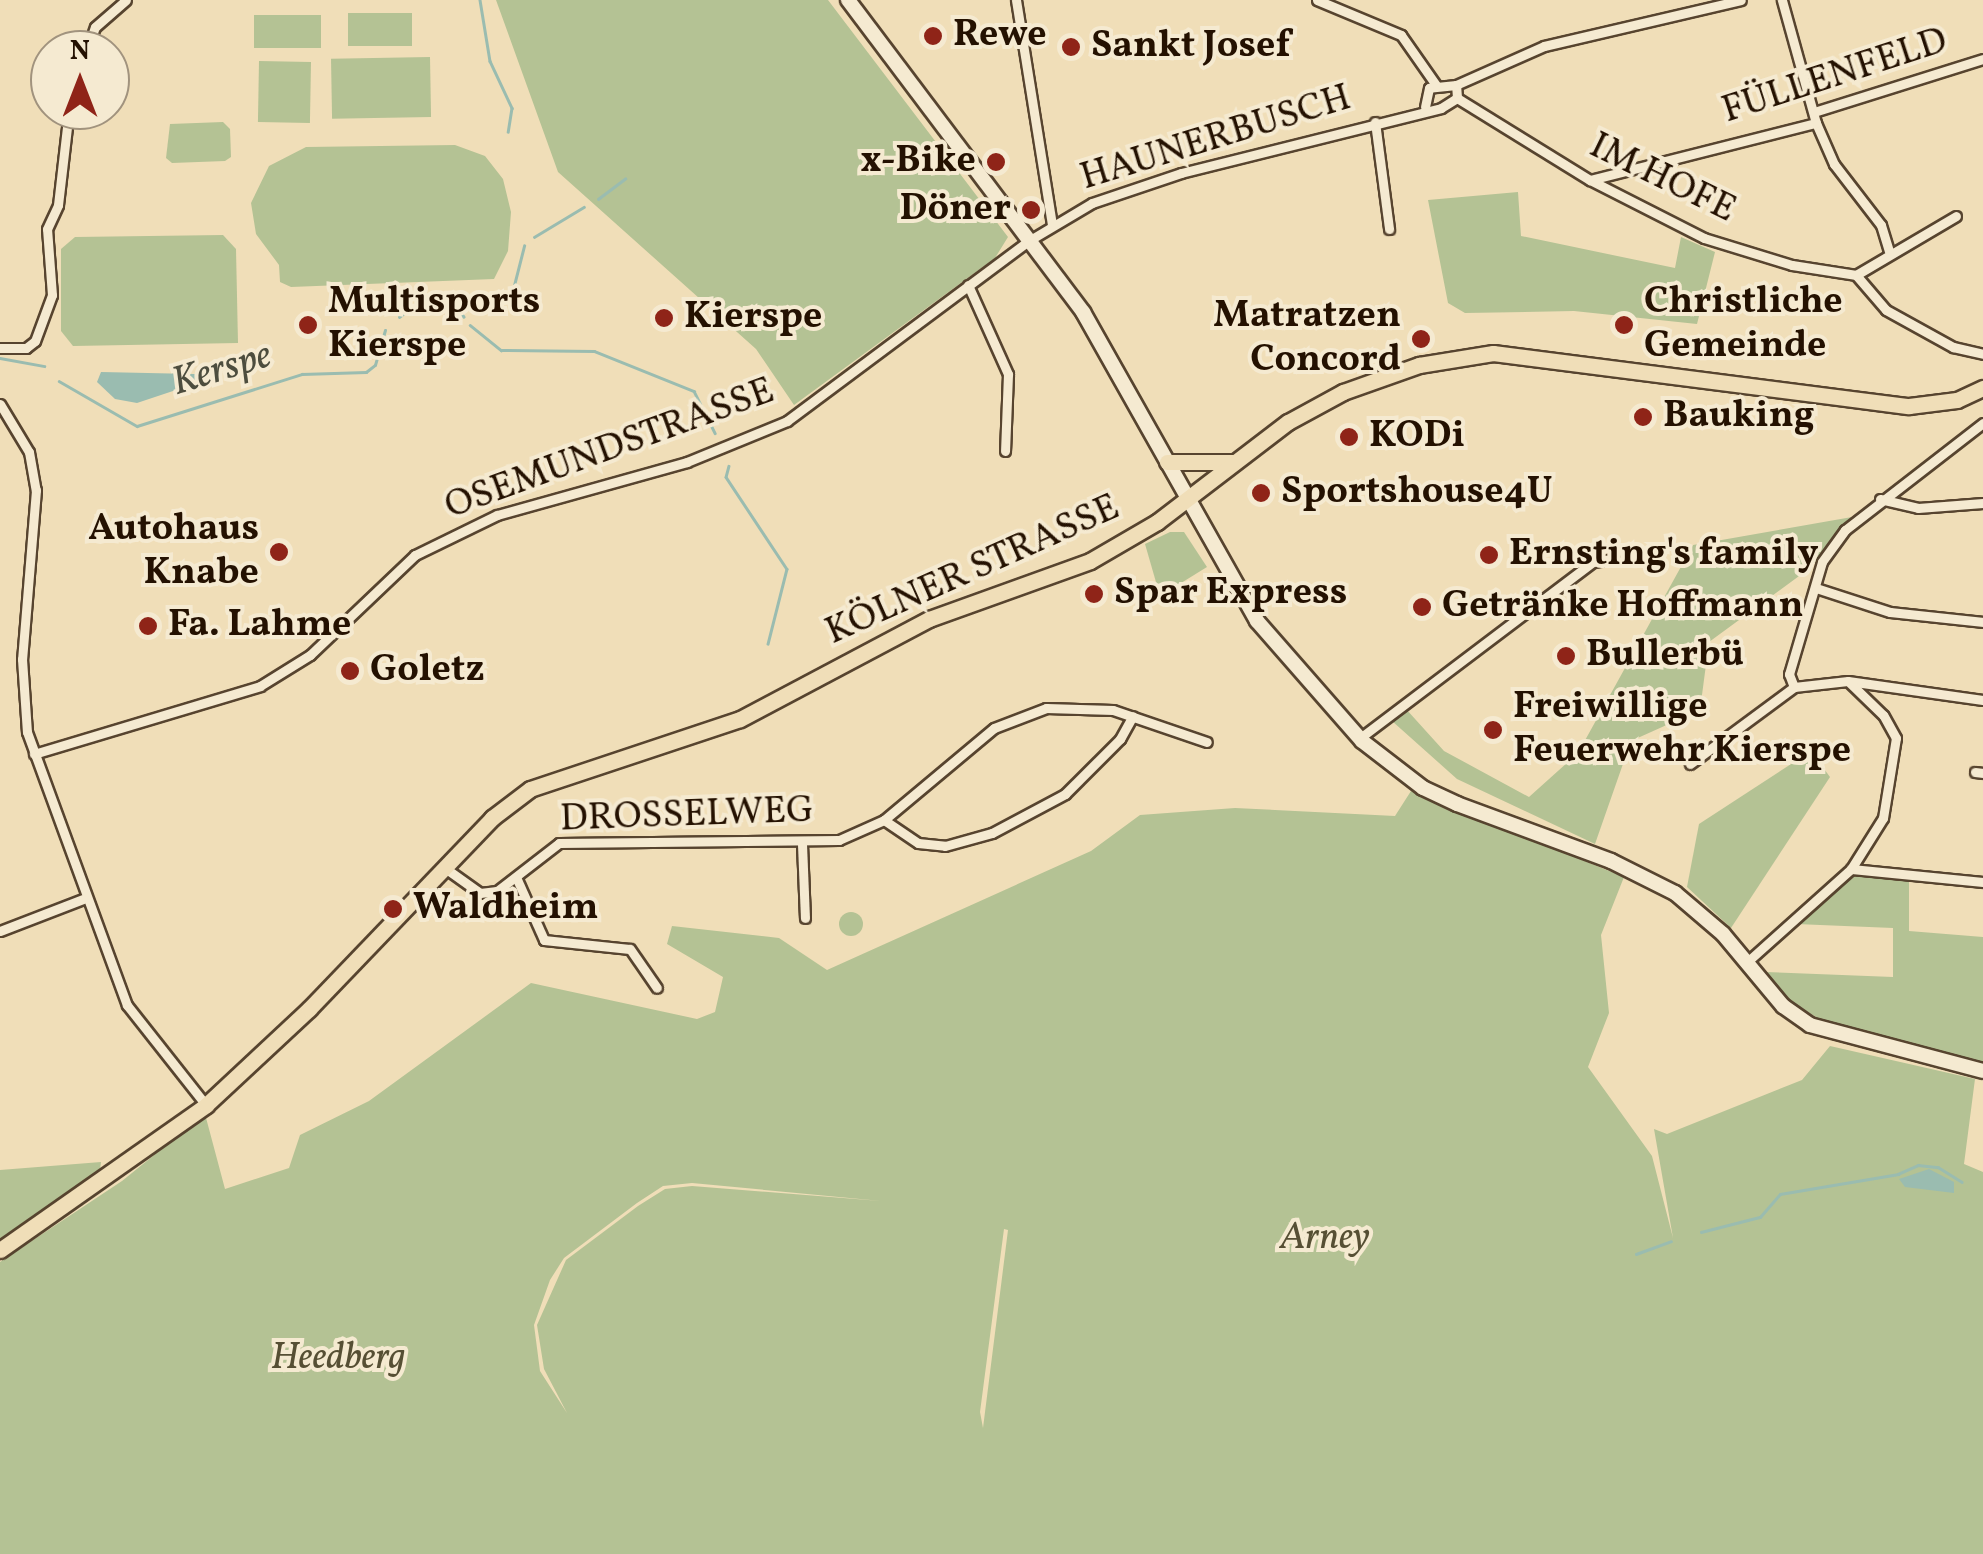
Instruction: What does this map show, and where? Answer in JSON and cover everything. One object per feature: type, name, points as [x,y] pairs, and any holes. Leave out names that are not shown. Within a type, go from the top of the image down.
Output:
[{"type":"main road","points":[[848,0],[1083,312],[1257,621],[1360,738],[1423,788],[1650,878],[1701,911],[1783,1006],[1810,1025],[1983,1071]]},
{"type":"main road","name":"KÖLNER STRASSE","points":[[0,1250],[206,1105],[530,788],[763,709],[928,619],[1090,561],[1343,392],[1471,354],[1909,406],[1958,400],[1983,388]]},
{"type":"main road","points":[[1167,462],[1236,461]]},
{"type":"street","points":[[94,30],[126,0]]},
{"type":"street","points":[[1016,0],[1052,225]]},
{"type":"street","points":[[1317,0],[1401,34],[1436,85]]},
{"type":"street","points":[[1425,107],[1424,94],[1436,85],[1456,85],[1544,46],[1741,0]]},
{"type":"street","points":[[1782,0],[1814,112]]},
{"type":"street","name":"FÜLLENFELD","points":[[1590,180],[1816,124],[1814,112],[1983,59]]},
{"type":"street","points":[[1456,85],[1457,98]]},
{"type":"street","name":"HAUNERBUSCH","points":[[1030,240],[1052,225],[1133,187],[1425,107],[1441,108],[1457,98]]},
{"type":"street","name":"IM HOFE","points":[[1457,98],[1590,180],[1750,255],[1856,275]]},
{"type":"street","points":[[1375,122],[1389,229]]},
{"type":"street","points":[[1816,124],[1834,164],[1881,225],[1889,251]]},
{"type":"street","points":[[0,348],[26,348],[35,341],[52,295],[48,229],[58,205],[67,130]]},
{"type":"street","points":[[1956,216],[1889,251],[1856,275],[1886,310],[1954,347],[1983,354]]},
{"type":"street","name":"OSEMUNDSTRASSE","points":[[34,754],[260,686],[310,655],[415,555],[497,514],[687,462],[788,421],[1030,240]]},
{"type":"street","points":[[968,285],[1008,374],[1005,452]]},
{"type":"street","points":[[0,404],[24,440],[36,490],[22,670],[34,754],[83,899],[137,1022],[206,1105]]},
{"type":"street","points":[[1794,687],[1794,648],[1822,562],[1860,512],[1983,423]]},
{"type":"street","points":[[1880,498],[1918,508],[1983,503]]},
{"type":"street","points":[[1360,738],[1593,562],[1614,558]]},
{"type":"street","points":[[1816,588],[1890,612],[1983,622]]},
{"type":"street","points":[[1747,962],[1851,869],[1883,818],[1897,761],[1896,738],[1884,715],[1848,682]]},
{"type":"street","points":[[1690,764],[1794,687],[1848,682],[1983,700]]},
{"type":"street","name":"DROSSELWEG","points":[[445,868],[480,892],[497,891],[559,843],[802,844],[839,840],[884,820],[994,728],[1046,708],[1082,705],[1133,716],[1207,742]]},
{"type":"street","points":[[884,820],[918,843],[946,846],[992,833],[1065,794],[1120,739],[1133,716]]},
{"type":"street","points":[[802,844],[805,918]]},
{"type":"street","points":[[1851,869],[1983,882]]},
{"type":"street","points":[[516,876],[544,940],[630,949],[657,988]]},
{"type":"street","points":[[0,932],[83,899]]},
{"type":"green space","points":[[496,0],[828,0],[1008,237],[995,258],[794,405],[756,349],[558,172]]},
{"type":"green space","points":[[348,13],[412,13],[412,46],[348,46]]},
{"type":"green space","points":[[254,15],[321,15],[321,48],[254,48]]},
{"type":"green space","points":[[430,57],[431,117],[332,119],[331,59]]},
{"type":"green space","points":[[259,61],[311,62],[310,123],[258,122]]},
{"type":"green space","points":[[223,122],[230,129],[231,157],[225,161],[172,163],[166,158],[170,124]]},
{"type":"green space","points":[[455,145],[485,156],[503,179],[511,212],[508,251],[494,279],[291,287],[280,282],[279,265],[256,234],[251,203],[269,166],[306,147]]},
{"type":"green space","points":[[1518,192],[1521,236],[1675,268],[1681,237],[1715,252],[1697,324],[1574,311],[1465,313],[1448,303],[1428,200]]},
{"type":"green space","points":[[223,235],[236,249],[238,343],[73,346],[61,331],[61,249],[75,237]]},
{"type":"green space","points":[[1852,517],[1810,568],[1709,642],[1700,710],[1631,741],[1595,844],[1457,779],[1392,721],[1406,709],[1444,751],[1529,797],[1578,753],[1693,545]]},
{"type":"green space","points":[[1170,532],[1184,532],[1207,567],[1160,596],[1145,544]]},
{"type":"green space","points":[[1811,751],[1830,777],[1731,928],[1687,887],[1699,824]]},
{"type":"green space","points":[[1411,791],[1624,877],[1601,935],[1609,1013],[1588,1067],[1652,1156],[1673,1238],[1654,1129],[1667,1134],[1802,1080],[1830,1046],[1975,1079],[1964,1164],[1983,1172],[1983,1554],[0,1554],[0,1262],[122,1181],[205,1114],[225,1189],[289,1168],[300,1135],[369,1101],[531,983],[697,1019],[715,1012],[723,977],[667,944],[672,926],[779,938],[827,970],[1091,851],[1140,815],[1235,808],[1395,816]],"holes":[[[692,1183],[881,1201],[692,1186],[665,1189],[638,1206],[566,1260],[537,1325],[544,1369],[567,1413],[540,1371],[534,1325],[550,1280],[564,1258],[637,1203],[663,1186]],[[1004,1229],[1008,1230],[983,1428],[980,1412]]]},
{"type":"green space","points":[[1852,874],[1909,878],[1909,931],[1983,937],[1983,1065],[1839,1030],[1790,1002],[1765,972],[1893,977],[1893,928],[1796,924]]},
{"type":"green space","points":[[851,912],[863,924],[851,936],[839,924]]},
{"type":"green space","points":[[101,1162],[100,1170],[0,1240],[0,1170]]},
{"type":"water","points":[[101,372],[194,374],[212,378],[137,403],[115,399],[97,382]]},
{"type":"water","points":[[1929,1169],[1954,1182],[1954,1193],[1905,1187],[1899,1179]]},
{"type":"waterway","points":[[480,0],[490,61],[512,108],[508,132]]},
{"type":"waterway","points":[[598,199],[625,179]]},
{"type":"waterway","points":[[534,237],[584,207]]},
{"type":"waterway","points":[[456,305],[510,301],[524,246]]},
{"type":"waterway","name":"Kerspe","points":[[399,317],[411,308],[456,305],[464,317]]},
{"type":"waterway","name":"Kerspe","points":[[470,325],[501,350],[594,351],[694,391],[715,433]]},
{"type":"waterway","name":"Kerspe","points":[[59,381],[137,426],[302,374],[366,372],[375,365],[385,330]]},
{"type":"waterway","name":"Kerspe","points":[[0,358],[44,366]]},
{"type":"waterway","name":"Kerspe","points":[[729,466],[726,477],[787,569],[768,644]]},
{"type":"waterway","points":[[1701,1232],[1760,1217],[1780,1194],[1898,1174],[1918,1165],[1938,1167],[1962,1182]]},
{"type":"waterway","points":[[1636,1254],[1671,1241]]},
{"type":"place","name":"Rewe","points":[[933,36]]},
{"type":"place","name":"Sankt Josef","points":[[1071,47]]},
{"type":"place","name":"x-Bike","points":[[996,162]]},
{"type":"place","name":"Döner","points":[[1031,210]]},
{"type":"place","name":"Kierspe","points":[[664,318]]},
{"type":"place","name":"Multisports Kierspe","points":[[308,325]]},
{"type":"place","name":"Christliche Gemeinde","points":[[1624,325]]},
{"type":"place","name":"Matratzen Concord","points":[[1421,339]]},
{"type":"place","name":"Bauking","points":[[1643,417]]},
{"type":"place","name":"KODi","points":[[1349,437]]},
{"type":"place","name":"Sportshouse4U","points":[[1261,493]]},
{"type":"place","name":"Autohaus Knabe","points":[[279,552]]},
{"type":"place","name":"Ernsting's family","points":[[1489,555]]},
{"type":"place","name":"Spar Express","points":[[1094,594]]},
{"type":"place","name":"Getränke Hoffmann","points":[[1422,607]]},
{"type":"place","name":"Fa. Lahme","points":[[148,626]]},
{"type":"place","name":"Bullerbü","points":[[1566,656]]},
{"type":"place","name":"Goletz","points":[[350,671]]},
{"type":"place","name":"Freiwillige Feuerwehr Kierspe","points":[[1493,730]]},
{"type":"place","name":"Waldheim","points":[[393,909]]},
{"type":"park label","name":"Arney","points":[[1325,1239]]},
{"type":"park label","name":"Heedberg","points":[[338,1359]]}]
